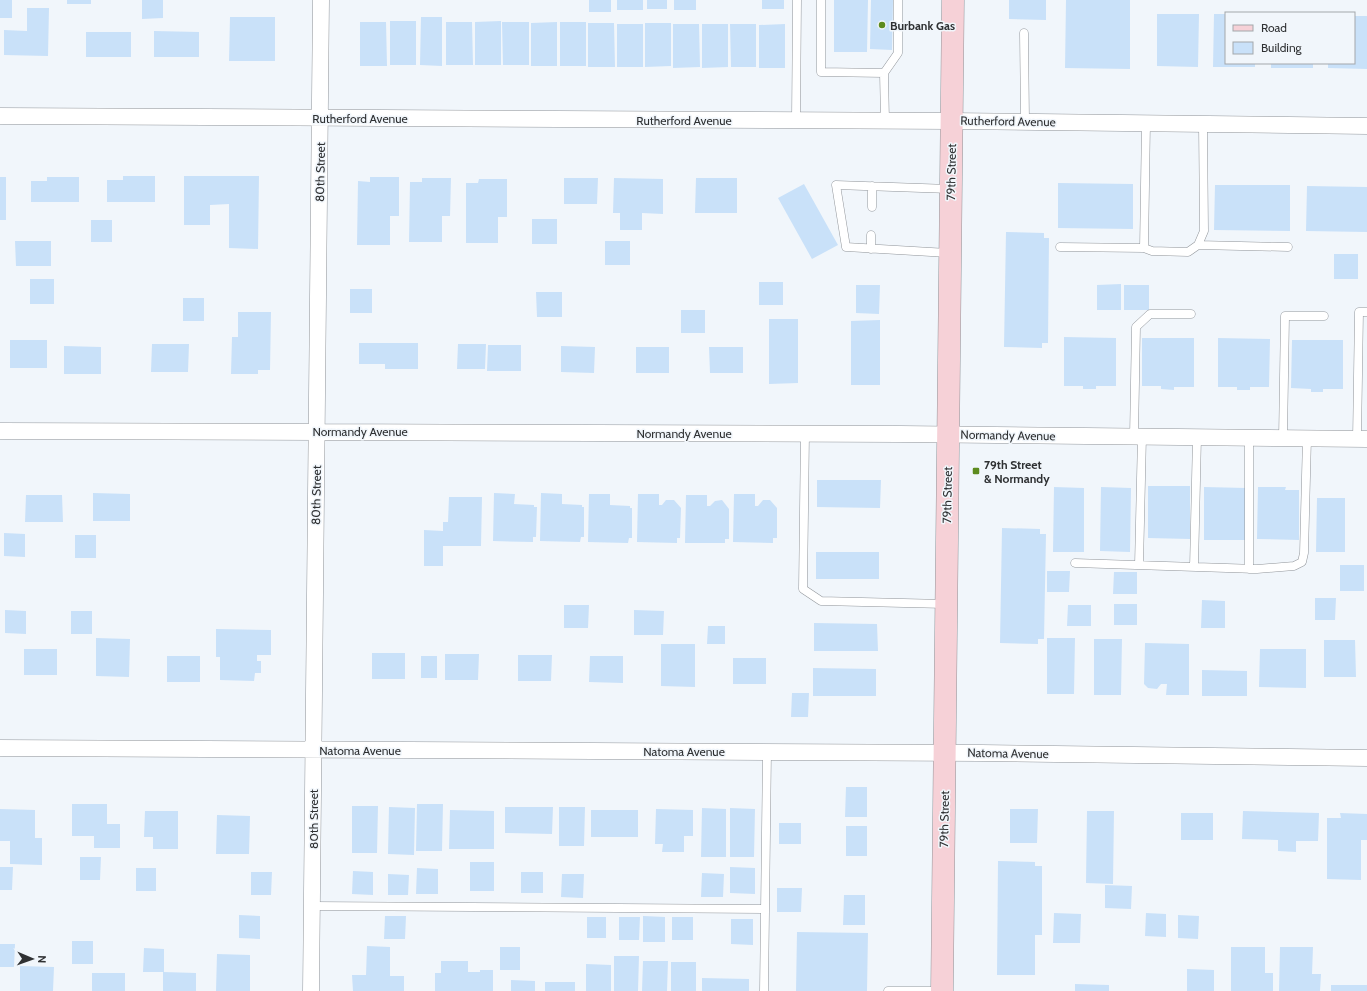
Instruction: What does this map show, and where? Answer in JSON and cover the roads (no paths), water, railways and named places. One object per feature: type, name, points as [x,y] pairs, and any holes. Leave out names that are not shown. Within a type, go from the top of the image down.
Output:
[{"type":"main road","name":"79th Street","points":[[942,991],[953,0]]},
{"type":"street","name":"80th Street","points":[[311,991],[322,0]]},
{"type":"street","name":"Rutherford Avenue","points":[[0,116],[1025,121],[1367,126]]},
{"type":"street","name":"Normandy Avenue","points":[[0,431],[805,433],[1362,439]]},
{"type":"street","name":"Natoma Avenue","points":[[0,748],[944,753],[1367,758]]},
{"type":"lane","points":[[796,0],[796,120]]},
{"type":"lane","points":[[821,0],[821,72],[884,73]]},
{"type":"lane","points":[[885,121],[884,73],[898,53],[898,0]]},
{"type":"lane","points":[[1024,33],[1025,121]]},
{"type":"lane","points":[[1144,248],[1146,123]]},
{"type":"lane","points":[[1060,247],[1144,248],[1152,251],[1188,252],[1198,245],[1204,231],[1203,124]]},
{"type":"lane","points":[[950,253],[846,247],[836,185],[951,189]]},
{"type":"lane","points":[[872,186],[872,207]]},
{"type":"lane","points":[[870,249],[871,235]]},
{"type":"lane","points":[[1198,245],[1288,247]]},
{"type":"lane","points":[[1362,439],[1359,312],[1367,312]]},
{"type":"lane","points":[[1139,565],[1136,327],[1150,314],[1191,314]]},
{"type":"lane","points":[[1283,438],[1285,316],[1324,316]]},
{"type":"lane","points":[[805,433],[803,589],[821,601],[946,604]]},
{"type":"lane","points":[[1194,567],[1197,437]]},
{"type":"lane","points":[[1248,569],[1249,438]]},
{"type":"lane","points":[[1075,563],[1248,569],[1294,566],[1302,562],[1304,553],[1307,438]]},
{"type":"lane","points":[[764,991],[767,752]]},
{"type":"lane","points":[[312,906],[765,909]]},
{"type":"lane","points":[[888,991],[936,991]]},
{"type":"place","name":"Burbank Gas","points":[[882,25]]},
{"type":"place","name":"79th Street & Normandy","points":[[976,471]]}]
